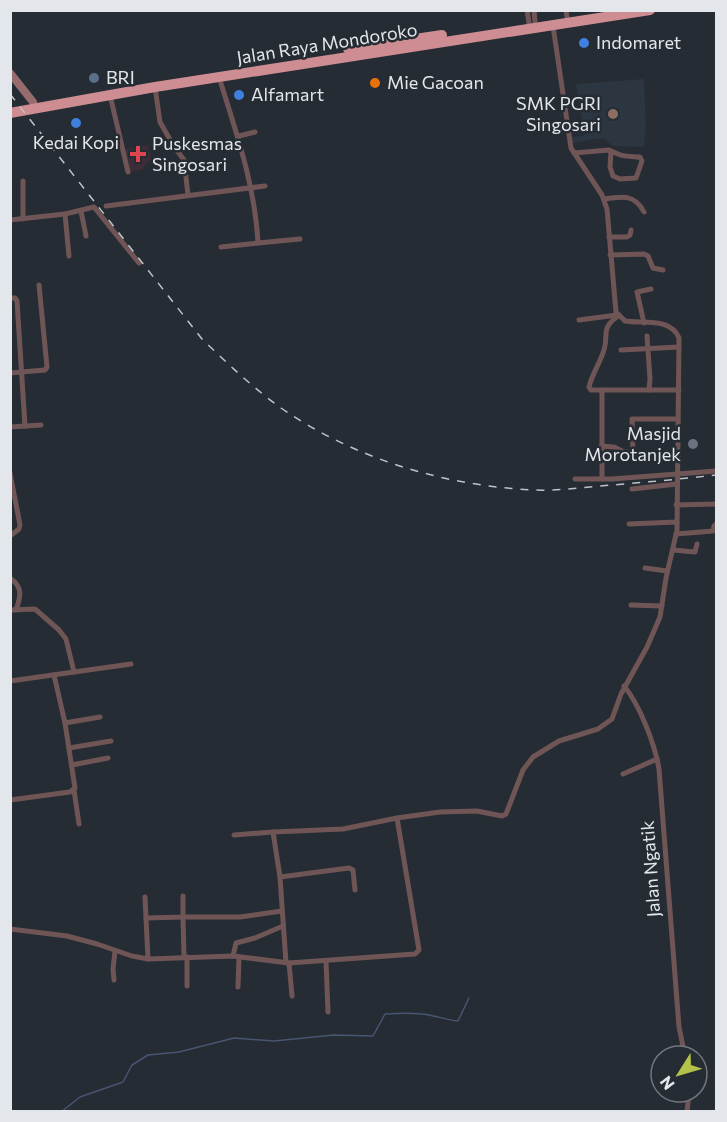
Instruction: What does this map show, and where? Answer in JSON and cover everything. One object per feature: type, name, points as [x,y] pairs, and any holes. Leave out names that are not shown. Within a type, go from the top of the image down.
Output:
[{"type":"highway","name":"Jalan Raya Mondoroko","points":[[10,106],[155,87],[553,26],[567,17],[615,10]]},
{"type":"highway","name":"Jalan Raya Mondoroko","points":[[10,113],[530,15],[567,17],[650,10]]},
{"type":"street","points":[[234,834],[343,829],[397,818],[464,811],[502,816],[506,814],[523,770],[533,757],[559,741],[597,729],[609,722],[624,686],[647,647],[660,617],[677,522],[679,347],[677,334],[668,325],[625,321],[618,315],[615,308],[609,216],[600,192],[574,153],[569,140],[553,26]]},
{"type":"street","points":[[10,73],[33,102]]},
{"type":"street","points":[[219,77],[239,136],[252,188],[258,243]]},
{"type":"street","points":[[155,87],[160,122],[184,160],[188,195]]},
{"type":"street","points":[[116,92],[128,172]]},
{"type":"street","points":[[239,136],[255,132]]},
{"type":"street","points":[[574,153],[612,151],[620,156],[641,158],[636,178],[620,179],[613,176],[610,167],[612,151]]},
{"type":"street","points":[[23,181],[23,219]]},
{"type":"street","points":[[106,206],[265,186]]},
{"type":"street","points":[[604,200],[630,198],[640,205],[644,212]]},
{"type":"street","points":[[10,220],[65,214],[94,207],[139,263]]},
{"type":"street","points":[[81,211],[86,236]]},
{"type":"street","points":[[65,214],[69,256]]},
{"type":"street","points":[[609,237],[627,237],[631,230]]},
{"type":"street","points":[[221,248],[300,239]]},
{"type":"street","points":[[610,255],[644,254],[648,256],[652,267],[663,270]]},
{"type":"street","points":[[10,373],[45,370],[47,367],[39,285]]},
{"type":"street","points":[[644,323],[637,292],[651,290]]},
{"type":"street","points":[[10,298],[15,298],[17,301],[25,426]]},
{"type":"street","points":[[579,320],[618,315]]},
{"type":"street","points":[[618,315],[608,326],[604,335],[603,352],[589,385],[590,390],[679,390]]},
{"type":"street","points":[[647,336],[649,390]]},
{"type":"street","points":[[621,350],[679,347]]},
{"type":"street","points":[[640,358],[649,358]]},
{"type":"street","points":[[602,390],[602,479]]},
{"type":"street","points":[[633,452],[632,419],[678,419]]},
{"type":"street","points":[[10,427],[41,425]]},
{"type":"street","points":[[601,446],[614,447],[619,451],[677,455]]},
{"type":"street","points":[[575,479],[717,471]]},
{"type":"street","points":[[10,473],[20,525],[19,529],[10,536]]},
{"type":"street","points":[[632,489],[677,484]]},
{"type":"street","points":[[676,505],[716,504]]},
{"type":"street","points":[[629,524],[677,522]]},
{"type":"street","points":[[676,534],[713,531],[717,524]]},
{"type":"street","points":[[673,550],[695,552],[697,544]]},
{"type":"street","points":[[645,568],[667,571]]},
{"type":"street","points":[[10,578],[18,583],[20,589],[20,600],[13,610]]},
{"type":"street","points":[[640,606],[641,598]]},
{"type":"street","points":[[631,605],[662,606]]},
{"type":"street","points":[[13,610],[35,609],[59,630],[66,639],[75,672]]},
{"type":"street","points":[[10,681],[131,664]]},
{"type":"street","points":[[54,675],[65,723],[79,824]]},
{"type":"street","name":"Jalan Ngatik","points":[[624,686],[637,705],[657,759],[679,1027],[683,1044]]},
{"type":"street","points":[[65,723],[100,717]]},
{"type":"street","points":[[69,748],[111,741]]},
{"type":"street","points":[[72,765],[108,758]]},
{"type":"street","points":[[623,774],[657,759]]},
{"type":"street","points":[[10,800],[74,790]]},
{"type":"street","points":[[10,929],[67,936],[115,951],[148,958],[236,956],[287,963],[415,954],[419,950],[397,818]]},
{"type":"street","points":[[273,832],[292,996]]},
{"type":"street","points":[[280,877],[349,868],[353,870],[355,890]]},
{"type":"street","points":[[183,896],[188,986]]},
{"type":"street","points":[[145,897],[148,958]]},
{"type":"street","points":[[146,918],[240,917],[282,911]]},
{"type":"street","points":[[238,987],[236,943],[284,926]]},
{"type":"street","points":[[114,980],[115,951]]},
{"type":"street","points":[[326,961],[328,1012]]},
{"type":"shaded area","name":"SMK PGRI Singosari","points":[[644,79],[646,128],[644,147],[613,146],[603,138],[572,143],[572,137],[584,136],[576,84]]},
{"type":"shaded area","name":"Puskesmas Singosari","points":[[148,145],[151,159],[144,169],[130,172],[125,149]]},
{"type":"waterway","points":[[61,1112],[80,1097],[123,1082],[132,1065],[148,1055],[179,1052],[234,1038],[274,1041],[334,1035],[373,1036],[385,1014],[418,1013],[458,1021],[469,998]]},
{"type":"railway","points":[[10,94],[202,339],[260,392],[309,426],[339,442],[402,467],[467,483],[534,490],[716,475]]},
{"type":"place","name":"Indomaret","points":[[584,43]]},
{"type":"place","name":"BRI","points":[[94,78]]},
{"type":"place","name":"Mie Gacoan","points":[[375,83]]},
{"type":"place","name":"Alfamart","points":[[239,95]]},
{"type":"place","name":"SMK PGRI Singosari","points":[[613,114]]},
{"type":"place","name":"Kedai Kopi","points":[[76,123]]},
{"type":"place","name":"Puskesmas Singosari","points":[[138,154]]},
{"type":"place","name":"Masjid Morotanjek","points":[[693,444]]}]
